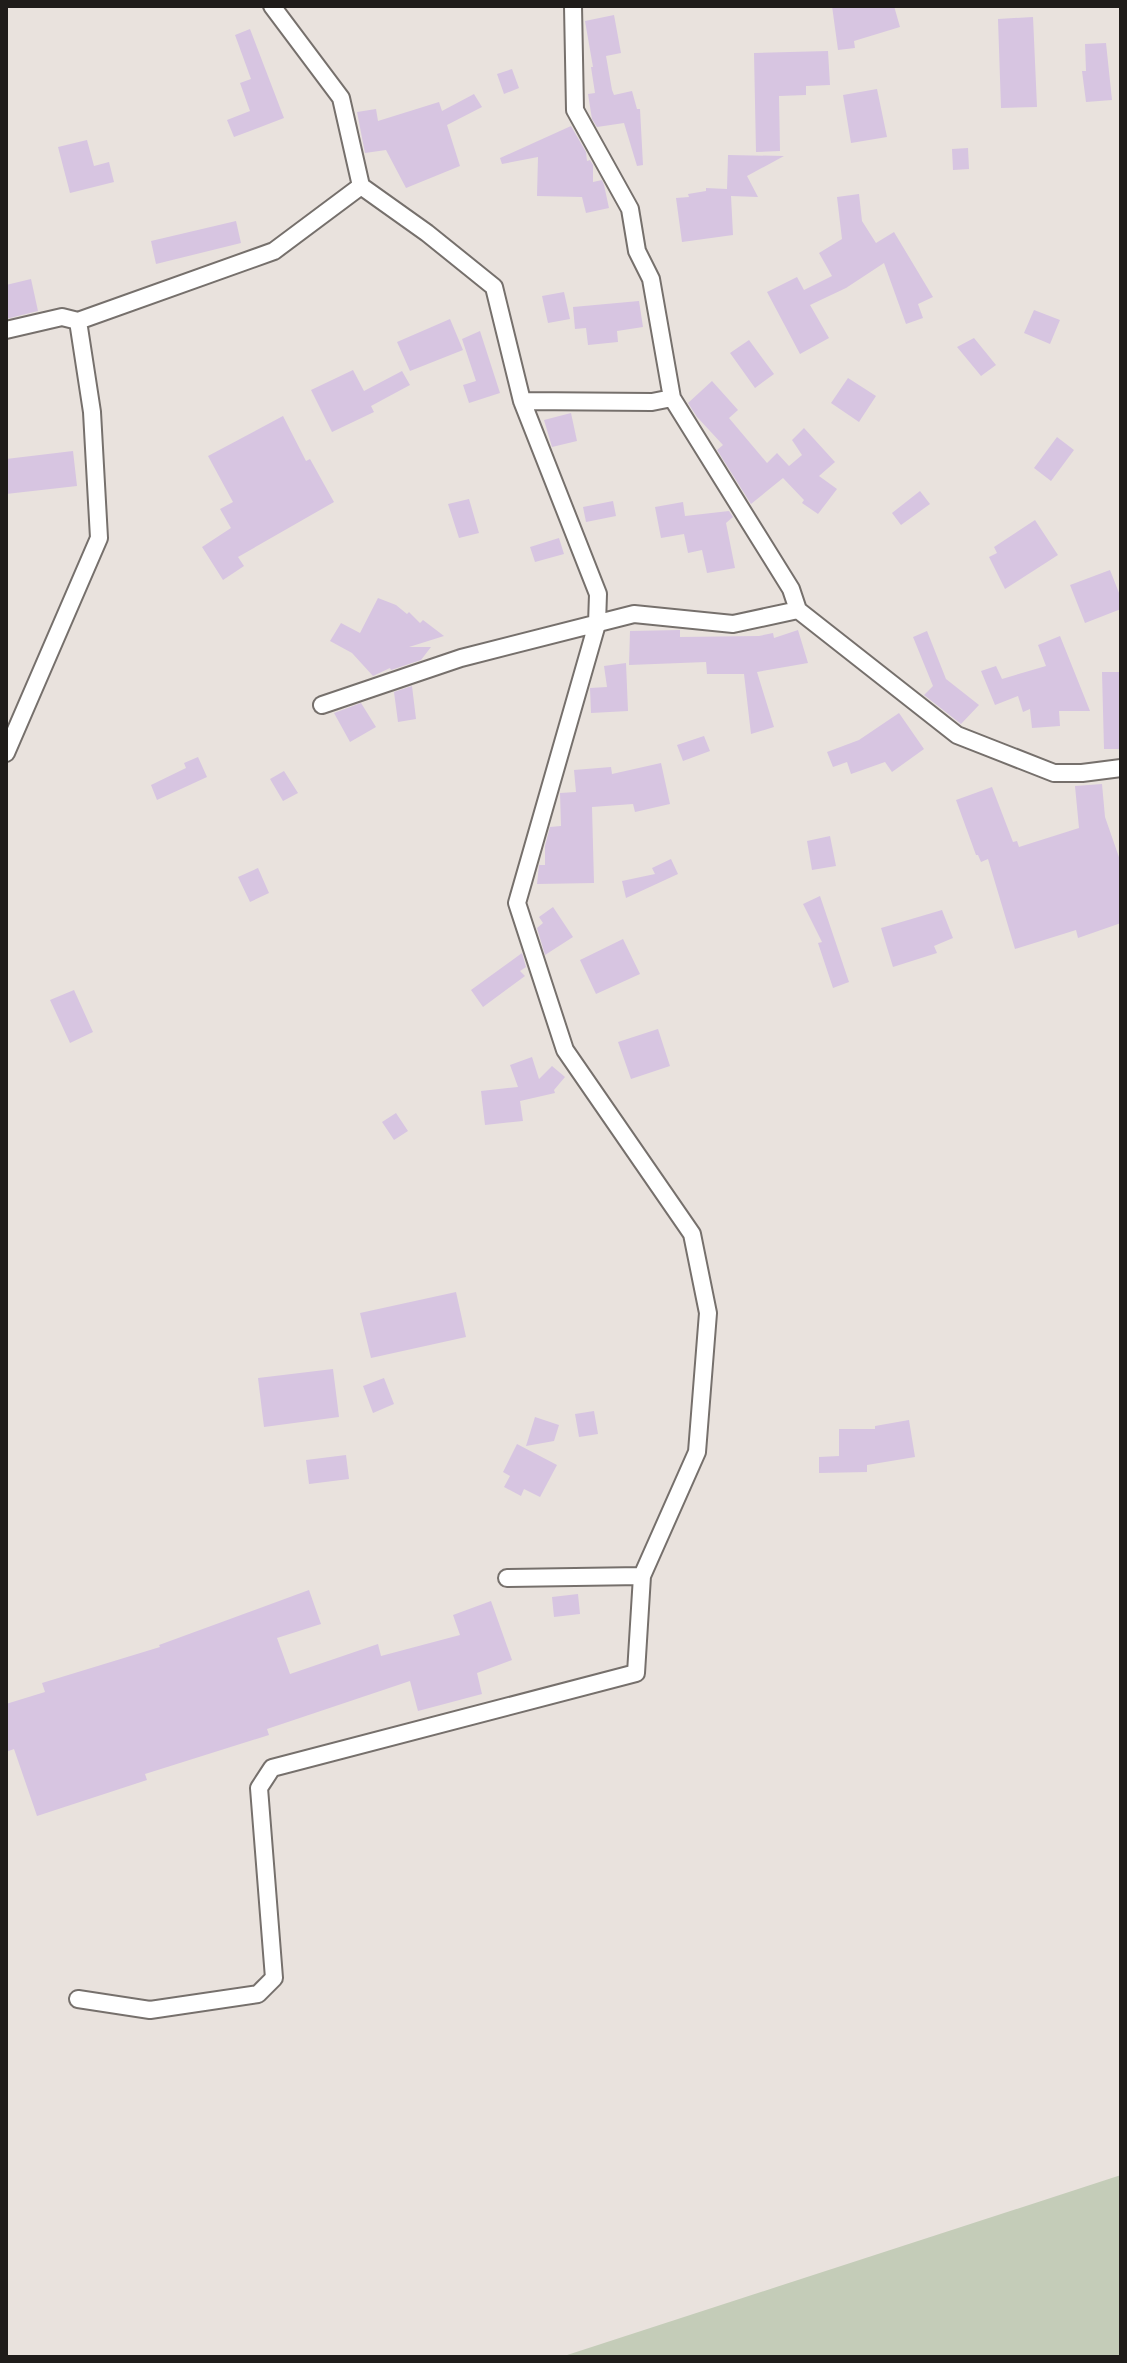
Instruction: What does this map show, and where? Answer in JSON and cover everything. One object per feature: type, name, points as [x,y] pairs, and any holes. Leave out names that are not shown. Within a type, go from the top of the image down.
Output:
[{"type":"street","points":[[78,1999],[150,2010],[258,1994],[274,1978],[259,1788],[272,1768],[636,1673],[642,1576],[697,1452],[708,1313],[692,1234],[565,1050],[517,903],[597,624],[598,594],[522,401],[494,287],[427,233],[361,186],[341,98],[272,6]]},
{"type":"street","points":[[573,6],[575,110],[630,209],[637,251],[651,279],[672,398],[791,589],[798,610],[957,735],[1054,773],[1121,768]]},
{"type":"street","points":[[6,330],[62,317],[78,321],[274,251],[361,186]]},
{"type":"street","points":[[6,753],[99,538],[92,412],[78,321]]},
{"type":"street","points":[[522,401],[652,402],[672,398]]},
{"type":"street","points":[[322,705],[461,658],[634,614],[733,624],[798,610]]},
{"type":"street","points":[[507,1578],[642,1576]]},
{"type":"green space","points":[[1121,2175],[1121,2357],[561,2357]]},
{"type":"building","points":[[832,6],[894,6],[900,27],[854,41],[855,48],[838,50]]},
{"type":"building","points":[[614,15],[621,53],[606,56],[612,90],[614,95],[632,91],[637,109],[640,109],[643,165],[637,166],[624,123],[597,127],[592,119],[588,94],[595,93],[585,21]]},
{"type":"building","points":[[1033,17],[1037,107],[1001,108],[998,19]]},
{"type":"building","points":[[250,29],[284,118],[234,137],[227,120],[250,111],[240,83],[251,79],[235,35]]},
{"type":"building","points":[[1106,43],[1112,100],[1086,102],[1082,71],[1086,71],[1085,44]]},
{"type":"building","points":[[828,51],[830,85],[806,86],[806,95],[779,96],[780,151],[756,152],[754,53]]},
{"type":"building","points":[[512,69],[519,88],[504,94],[497,74]]},
{"type":"building","points":[[877,89],[887,137],[851,143],[843,95]]},
{"type":"building","points":[[474,94],[482,107],[447,125],[460,166],[406,188],[386,150],[365,153],[357,112],[376,109],[378,121],[439,102],[442,111]]},
{"type":"building","points":[[571,126],[586,152],[587,161],[590,160],[593,165],[593,182],[602,180],[609,208],[586,213],[582,197],[537,196],[538,157],[502,164],[500,158]]},
{"type":"building","points":[[87,140],[94,166],[109,162],[114,182],[70,193],[58,147]]},
{"type":"building","points":[[968,148],[969,169],[953,170],[952,149]]},
{"type":"building","points":[[728,155],[784,156],[747,176],[758,197],[731,196],[733,235],[682,242],[676,198],[689,197],[688,194],[706,191],[706,188],[727,189]]},
{"type":"building","points":[[859,194],[862,221],[876,243],[894,232],[933,297],[918,304],[923,318],[906,324],[884,263],[846,288],[810,305],[829,338],[800,354],[767,292],[797,277],[804,290],[832,276],[819,253],[842,239],[837,197]]},
{"type":"building","points":[[236,221],[241,243],[156,264],[151,241]]},
{"type":"building","points":[[31,279],[38,311],[6,319],[6,285]]},
{"type":"building","points":[[564,292],[570,319],[548,323],[542,296]]},
{"type":"building","points":[[639,301],[643,327],[617,331],[618,342],[588,345],[586,328],[575,329],[573,307]]},
{"type":"building","points":[[1034,310],[1060,320],[1050,344],[1024,333]]},
{"type":"building","points":[[450,319],[463,350],[410,371],[397,342]]},
{"type":"building","points":[[480,331],[500,393],[469,403],[463,385],[476,381],[462,339]]},
{"type":"building","points":[[974,338],[996,365],[981,376],[957,347]]},
{"type":"building","points":[[749,340],[774,374],[755,388],[730,353]]},
{"type":"building","points":[[353,370],[364,391],[402,371],[410,385],[371,406],[374,412],[332,432],[311,390]]},
{"type":"building","points":[[848,378],[876,396],[859,422],[831,403]]},
{"type":"building","points":[[712,381],[738,410],[729,418],[767,463],[777,453],[789,466],[802,455],[792,440],[804,428],[835,462],[819,476],[837,489],[818,514],[802,503],[804,500],[783,478],[751,504],[717,450],[723,445],[688,403]]},
{"type":"building","points":[[571,413],[577,441],[552,447],[544,420]]},
{"type":"building","points":[[283,416],[306,461],[310,459],[334,502],[238,557],[244,566],[223,580],[202,547],[231,528],[220,509],[233,502],[208,456]]},
{"type":"building","points":[[1057,437],[1074,450],[1051,481],[1034,468]]},
{"type":"building","points":[[73,451],[77,486],[6,494],[6,459]]},
{"type":"building","points":[[920,491],[930,504],[901,525],[892,513]]},
{"type":"building","points":[[469,499],[479,533],[459,538],[448,504]]},
{"type":"building","points":[[613,501],[616,516],[586,522],[583,507]]},
{"type":"building","points":[[683,502],[685,516],[729,511],[733,517],[726,523],[735,568],[707,573],[702,550],[688,553],[684,534],[661,538],[655,507]]},
{"type":"building","points":[[1035,520],[1058,555],[1005,589],[989,557],[997,553],[994,547]]},
{"type":"building","points":[[559,538],[564,554],[535,562],[530,547]]},
{"type":"building","points":[[1110,570],[1121,598],[1121,609],[1085,623],[1070,585]]},
{"type":"building","points":[[378,598],[396,605],[407,614],[409,612],[420,623],[423,620],[444,636],[409,647],[431,647],[421,660],[373,676],[352,653],[330,641],[341,623],[360,633]]},
{"type":"building","points":[[680,630],[680,637],[773,633],[774,638],[798,630],[808,663],[757,672],[774,727],[751,734],[744,674],[707,674],[706,662],[629,665],[630,631]]},
{"type":"building","points":[[927,631],[946,679],[979,705],[961,724],[924,695],[933,686],[913,637]]},
{"type":"building","points":[[1060,636],[1090,711],[1059,711],[1060,726],[1032,728],[1030,709],[1023,712],[1018,696],[995,705],[981,671],[996,666],[1002,679],[1046,666],[1038,645]]},
{"type":"building","points":[[626,663],[628,711],[591,713],[590,688],[607,687],[604,666]]},
{"type":"building","points":[[1102,672],[1121,672],[1121,749],[1104,749]]},
{"type":"building","points":[[412,686],[416,719],[398,722],[394,692]]},
{"type":"building","points":[[361,703],[376,727],[350,742],[334,713]]},
{"type":"building","points":[[899,713],[924,749],[892,772],[885,762],[851,774],[847,762],[833,767],[827,752],[859,740]]},
{"type":"building","points":[[704,736],[710,751],[683,761],[677,745]]},
{"type":"building","points":[[198,757],[207,777],[157,800],[151,785],[186,768],[184,763]]},
{"type":"building","points":[[661,763],[670,804],[635,812],[633,804],[592,807],[594,883],[537,884],[539,865],[545,865],[545,846],[550,827],[561,826],[560,793],[576,792],[574,770],[611,767],[612,774]]},
{"type":"building","points":[[284,771],[298,793],[283,801],[270,779]]},
{"type":"building","points":[[1102,784],[1105,817],[1121,863],[1121,923],[1078,938],[1076,930],[1015,949],[988,859],[981,862],[976,855],[956,800],[992,787],[1013,842],[1017,841],[1019,847],[1079,828],[1075,786]]},
{"type":"building","points":[[830,836],[836,866],[812,870],[807,841]]},
{"type":"building","points":[[671,859],[678,874],[626,898],[622,881],[655,874],[652,868]]},
{"type":"building","points":[[258,868],[269,893],[250,902],[238,877]]},
{"type":"building","points":[[820,896],[849,982],[833,988],[818,943],[822,942],[803,904]]},
{"type":"building","points":[[553,907],[573,937],[545,955],[537,928],[543,923],[539,917]]},
{"type":"building","points":[[942,910],[953,938],[934,946],[937,953],[893,967],[881,928]]},
{"type":"building","points":[[623,939],[640,974],[596,994],[580,960]]},
{"type":"building","points":[[522,953],[526,967],[520,971],[525,976],[483,1007],[471,990]]},
{"type":"building","points":[[74,990],[93,1032],[70,1043],[50,1000]]},
{"type":"building","points":[[658,1029],[670,1066],[631,1079],[618,1042]]},
{"type":"building","points":[[532,1057],[539,1079],[552,1066],[565,1077],[554,1090],[555,1093],[520,1101],[523,1121],[485,1125],[481,1091],[518,1087],[510,1065]]},
{"type":"building","points":[[396,1113],[408,1131],[394,1140],[382,1122]]},
{"type":"building","points":[[456,1292],[466,1337],[371,1358],[360,1313]]},
{"type":"building","points":[[333,1369],[339,1417],[264,1427],[258,1378]]},
{"type":"building","points":[[384,1378],[394,1404],[373,1413],[363,1386]]},
{"type":"building","points":[[594,1411],[598,1434],[579,1437],[575,1414]]},
{"type":"building","points":[[535,1417],[559,1425],[554,1441],[526,1446]]},
{"type":"building","points":[[909,1420],[915,1457],[867,1465],[867,1472],[819,1473],[819,1457],[839,1456],[839,1429],[875,1429],[875,1426]]},
{"type":"building","points":[[517,1444],[557,1465],[540,1497],[524,1489],[521,1496],[504,1487],[510,1476],[503,1472]]},
{"type":"building","points":[[346,1455],[349,1479],[309,1484],[306,1460]]},
{"type":"building","points":[[309,1590],[321,1624],[277,1638],[290,1674],[378,1644],[381,1656],[460,1635],[453,1615],[491,1601],[512,1660],[477,1673],[482,1694],[418,1711],[410,1681],[267,1729],[269,1735],[145,1774],[147,1780],[37,1816],[14,1749],[6,1752],[6,1704],[45,1692],[42,1683],[160,1647]]},
{"type":"building","points":[[578,1594],[580,1614],[554,1617],[552,1597]]}]
